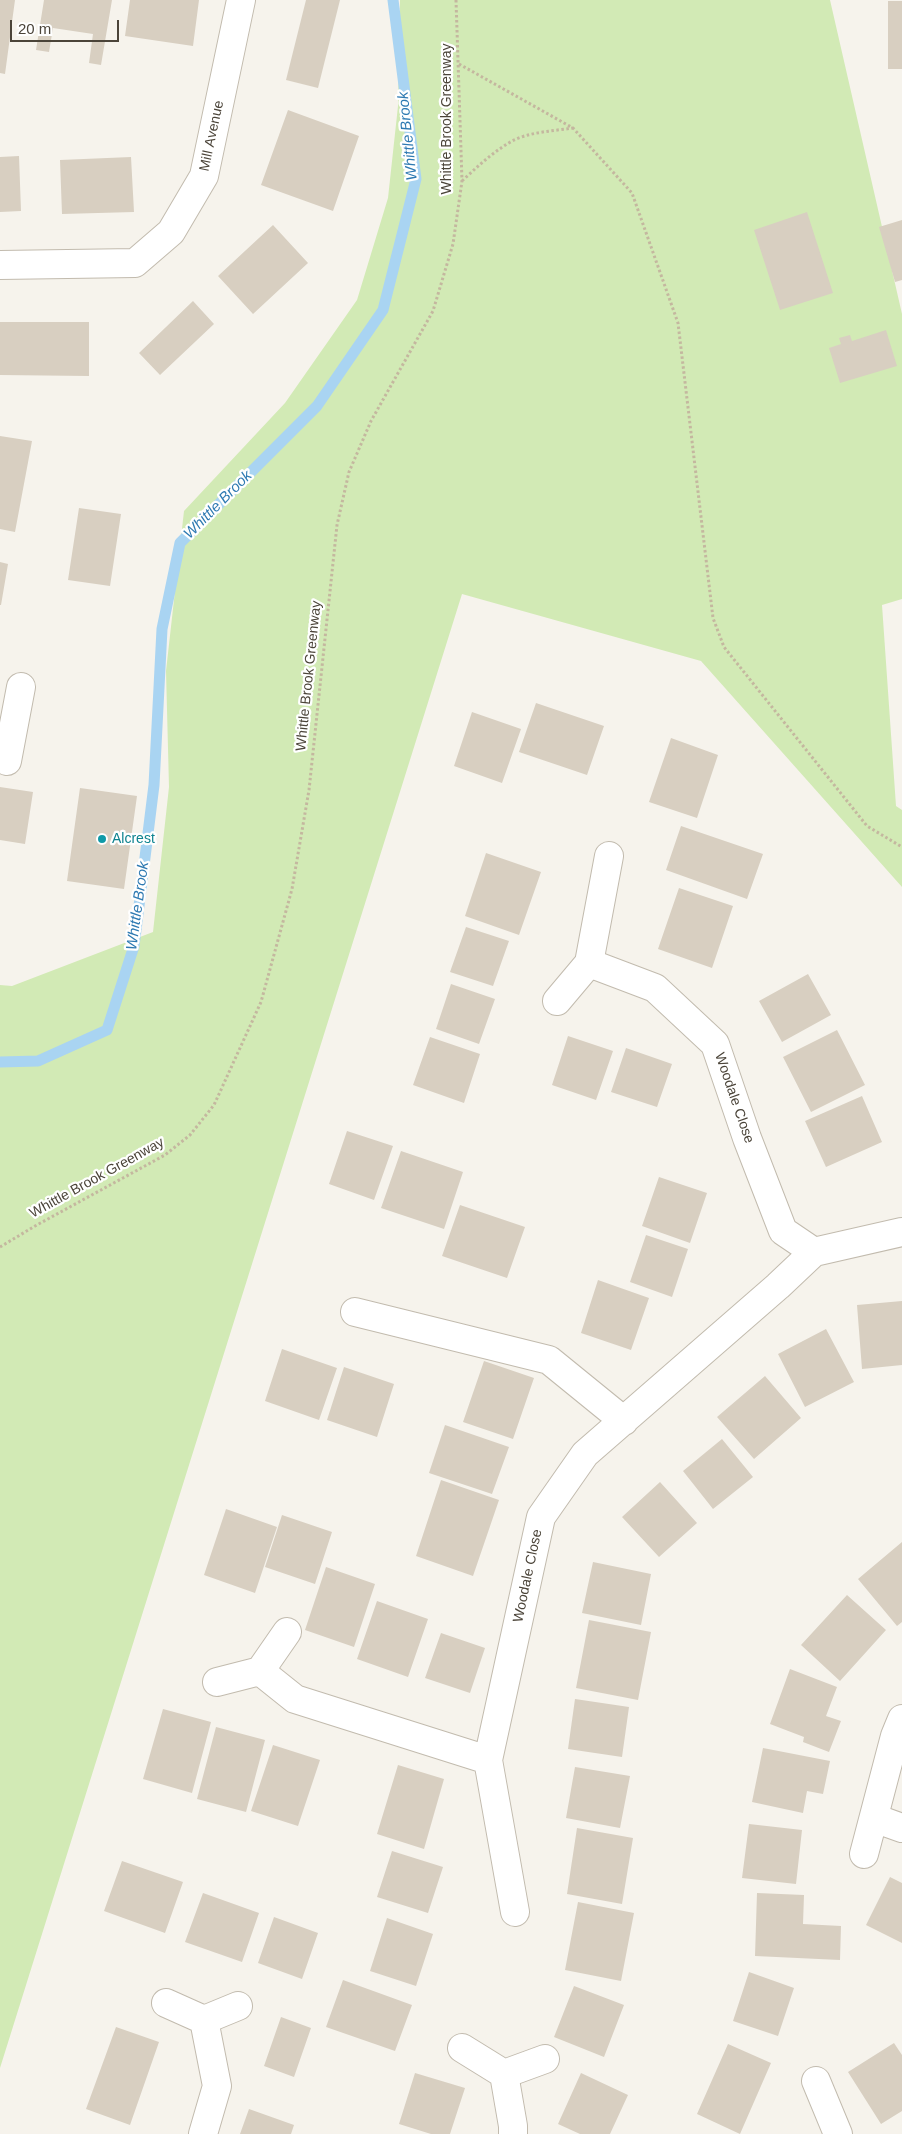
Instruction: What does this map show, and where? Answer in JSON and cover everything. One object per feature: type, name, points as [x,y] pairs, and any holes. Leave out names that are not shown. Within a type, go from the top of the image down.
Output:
[{"type":"street","name":"Mill Avenue","points":[[0,265],[135,262],[171,232],[204,176],[241,0]]},
{"type":"street","points":[[7,761],[7,723],[21,687]]},
{"type":"street","points":[[557,1001],[589,963],[609,856]]},
{"type":"street","name":"Woodale Close","points":[[516,1912],[488,1760],[540,1517],[585,1454],[778,1286],[814,1252],[783,1231],[747,1138],[715,1044],[655,988],[589,963]]},
{"type":"street","points":[[814,1252],[902,1232]]},
{"type":"street","points":[[355,1312],[549,1360],[624,1421]]},
{"type":"street","points":[[217,1682],[260,1671],[287,1632]]},
{"type":"street","points":[[260,1671],[296,1699],[488,1760]]},
{"type":"street","points":[[864,1854],[895,1736],[902,1719]]},
{"type":"street","points":[[874,1818],[902,1828]]},
{"type":"street","points":[[166,2003],[204,2020],[238,2006]]},
{"type":"street","points":[[203,2134],[217,2086],[204,2020]]},
{"type":"street","points":[[462,2048],[504,2074],[514,2126],[513,2134]]},
{"type":"street","points":[[504,2074],[545,2059]]},
{"type":"street","points":[[816,2081],[838,2134]]},
{"type":"path","name":"Whittle Brook Greenway","points":[[0,1247],[165,1155],[190,1135],[214,1105],[261,1002],[292,889],[309,790],[337,525],[349,472],[371,421],[433,311],[454,244],[462,181],[456,0]]},
{"type":"path","points":[[459,63],[574,128],[632,193],[678,323],[713,618],[724,647],[867,826],[902,847]]},
{"type":"path","points":[[462,181],[490,156],[513,140],[540,133],[574,128]]},
{"type":"green space","points":[[400,0],[830,0],[902,314],[902,599],[882,605],[896,806],[902,810],[902,887],[701,661],[462,594],[0,2068],[0,985],[12,986],[153,932],[169,787],[166,671],[184,511],[285,403],[357,300],[388,198],[398,106]]},
{"type":"building","points":[[0,0],[15,0],[5,74],[0,73]]},
{"type":"building","points":[[44,0],[112,0],[101,65],[89,63],[93,34],[53,28],[49,52],[36,50]]},
{"type":"building","points":[[130,0],[199,0],[193,46],[125,36]]},
{"type":"building","points":[[306,0],[340,0],[318,88],[286,80]]},
{"type":"building","points":[[888,1],[902,1],[902,69],[888,69]]},
{"type":"building","points":[[288,110],[359,136],[333,211],[261,185]]},
{"type":"building","points":[[19,156],[21,211],[0,212],[0,157]]},
{"type":"building","points":[[131,157],[134,212],[62,214],[60,160]]},
{"type":"building","points":[[807,212],[833,293],[780,310],[754,230]]},
{"type":"building","points":[[902,220],[902,280],[895,282],[879,227]]},
{"type":"building","points":[[273,225],[308,263],[253,314],[218,276]]},
{"type":"building","points":[[193,301],[214,324],[160,375],[139,353]]},
{"type":"building","points":[[0,322],[89,322],[89,376],[0,375]]},
{"type":"building","points":[[886,330],[897,366],[840,383],[829,348],[841,344],[839,338],[850,335],[852,341]]},
{"type":"building","points":[[0,436],[32,441],[15,532],[0,529]]},
{"type":"building","points":[[79,508],[121,514],[110,586],[68,580]]},
{"type":"building","points":[[0,562],[8,564],[1,605],[0,605]]},
{"type":"building","points":[[536,703],[604,726],[587,775],[519,752]]},
{"type":"building","points":[[472,712],[521,729],[502,783],[454,766]]},
{"type":"building","points":[[671,738],[718,755],[697,818],[649,802]]},
{"type":"building","points":[[0,787],[33,792],[25,844],[0,840]]},
{"type":"building","name":"Alcrest","points":[[80,788],[137,796],[124,889],[67,881]]},
{"type":"building","points":[[681,826],[763,854],[747,899],[666,870]]},
{"type":"building","points":[[486,853],[541,872],[519,935],[465,916]]},
{"type":"building","points":[[679,888],[733,906],[712,968],[658,949]]},
{"type":"building","points":[[466,927],[509,941],[493,986],[450,972]]},
{"type":"building","points":[[808,974],[831,1015],[782,1042],[759,1001]]},
{"type":"building","points":[[451,984],[495,999],[479,1044],[436,1029]]},
{"type":"building","points":[[837,1030],[865,1085],[811,1112],[783,1057]]},
{"type":"building","points":[[568,1036],[613,1051],[596,1100],[552,1085]]},
{"type":"building","points":[[430,1037],[480,1054],[464,1103],[413,1085]]},
{"type":"building","points":[[626,1048],[672,1064],[657,1107],[611,1092]]},
{"type":"building","points":[[862,1096],[882,1142],[826,1167],[805,1121]]},
{"type":"building","points":[[347,1131],[393,1146],[374,1200],[329,1184]]},
{"type":"building","points":[[401,1151],[463,1172],[444,1229],[381,1208]]},
{"type":"building","points":[[659,1177],[707,1193],[690,1243],[642,1226]]},
{"type":"building","points":[[460,1205],[525,1227],[507,1278],[442,1256]]},
{"type":"building","points":[[646,1235],[688,1249],[672,1297],[630,1282]]},
{"type":"building","points":[[598,1280],[649,1298],[631,1350],[581,1333]]},
{"type":"building","points":[[902,1301],[902,1365],[862,1369],[857,1305]]},
{"type":"building","points":[[826,1329],[854,1382],[805,1407],[778,1354]]},
{"type":"building","points":[[282,1349],[337,1368],[319,1420],[265,1401]]},
{"type":"building","points":[[484,1361],[534,1378],[513,1439],[463,1422]]},
{"type":"building","points":[[344,1367],[394,1384],[377,1437],[327,1420]]},
{"type":"building","points":[[765,1376],[801,1418],[754,1459],[717,1417]]},
{"type":"building","points":[[445,1425],[509,1447],[492,1494],[429,1473]]},
{"type":"building","points":[[722,1439],[753,1477],[713,1509],[683,1471]]},
{"type":"building","points":[[441,1480],[499,1500],[473,1576],[416,1556]]},
{"type":"building","points":[[660,1482],[697,1523],[659,1557],[622,1517]]},
{"type":"building","points":[[226,1509],[277,1527],[255,1593],[204,1575]]},
{"type":"building","points":[[282,1515],[332,1532],[315,1584],[265,1567]]},
{"type":"building","points":[[902,1542],[902,1622],[897,1626],[858,1579]]},
{"type":"building","points":[[593,1562],[651,1574],[641,1625],[582,1613]]},
{"type":"building","points":[[326,1567],[375,1584],[354,1647],[305,1630]]},
{"type":"building","points":[[847,1595],[886,1630],[840,1681],[801,1645]]},
{"type":"building","points":[[377,1601],[428,1619],[408,1677],[357,1659]]},
{"type":"building","points":[[589,1620],[651,1632],[638,1700],[576,1688]]},
{"type":"building","points":[[441,1633],[485,1648],[470,1693],[425,1678]]},
{"type":"building","points":[[790,1669],[837,1687],[826,1716],[841,1721],[829,1752],[803,1742],[804,1737],[770,1724]]},
{"type":"building","points":[[575,1699],[629,1707],[622,1757],[568,1749]]},
{"type":"building","points":[[163,1709],[211,1722],[192,1793],[143,1779]]},
{"type":"building","points":[[216,1727],[265,1740],[246,1812],[197,1799]]},
{"type":"building","points":[[273,1745],[320,1760],[298,1826],[251,1811]]},
{"type":"building","points":[[763,1748],[830,1761],[823,1794],[807,1791],[803,1813],[752,1802]]},
{"type":"building","points":[[398,1765],[444,1779],[424,1849],[377,1834]]},
{"type":"building","points":[[575,1767],[630,1776],[620,1828],[566,1818]]},
{"type":"building","points":[[749,1824],[802,1830],[796,1884],[742,1878]]},
{"type":"building","points":[[577,1828],[633,1838],[622,1904],[567,1894]]},
{"type":"building","points":[[392,1851],[443,1867],[428,1913],[377,1897]]},
{"type":"building","points":[[122,1861],[183,1882],[165,1933],[104,1911]]},
{"type":"building","points":[[890,1877],[902,1883],[902,1943],[866,1925]]},
{"type":"building","points":[[203,1893],[259,1913],[242,1962],[185,1942]]},
{"type":"building","points":[[757,1893],[804,1895],[803,1924],[841,1926],[840,1960],[755,1956]]},
{"type":"building","points":[[578,1902],[634,1913],[621,1981],[565,1970]]},
{"type":"building","points":[[274,1917],[318,1933],[302,1979],[258,1963]]},
{"type":"building","points":[[387,1918],[433,1934],[416,1986],[370,1971]]},
{"type":"building","points":[[749,1972],[794,1988],[778,2036],[733,2021]]},
{"type":"building","points":[[343,1980],[412,2005],[395,2051],[326,2027]]},
{"type":"building","points":[[574,1986],[624,2005],[604,2057],[554,2037]]},
{"type":"building","points":[[281,2017],[311,2028],[294,2077],[264,2066]]},
{"type":"building","points":[[116,2027],[159,2042],[130,2125],[86,2109]]},
{"type":"building","points":[[894,2043],[902,2055],[902,2111],[881,2124],[848,2072]]},
{"type":"building","points":[[728,2044],[771,2063],[740,2134],[697,2114]]},
{"type":"building","points":[[415,2073],[465,2088],[450,2134],[431,2134],[399,2124]]},
{"type":"building","points":[[581,2073],[628,2095],[610,2134],[580,2134],[558,2124]]},
{"type":"building","points":[[249,2109],[294,2125],[291,2134],[240,2134]]},
{"type":"waterway","name":"Whittle Brook","points":[[0,1062],[38,1061],[107,1030],[134,946],[154,785],[162,629],[180,543],[317,406],[383,310],[416,179],[393,0]]},
{"type":"place","name":"Alcrest","points":[[102,839]]}]
